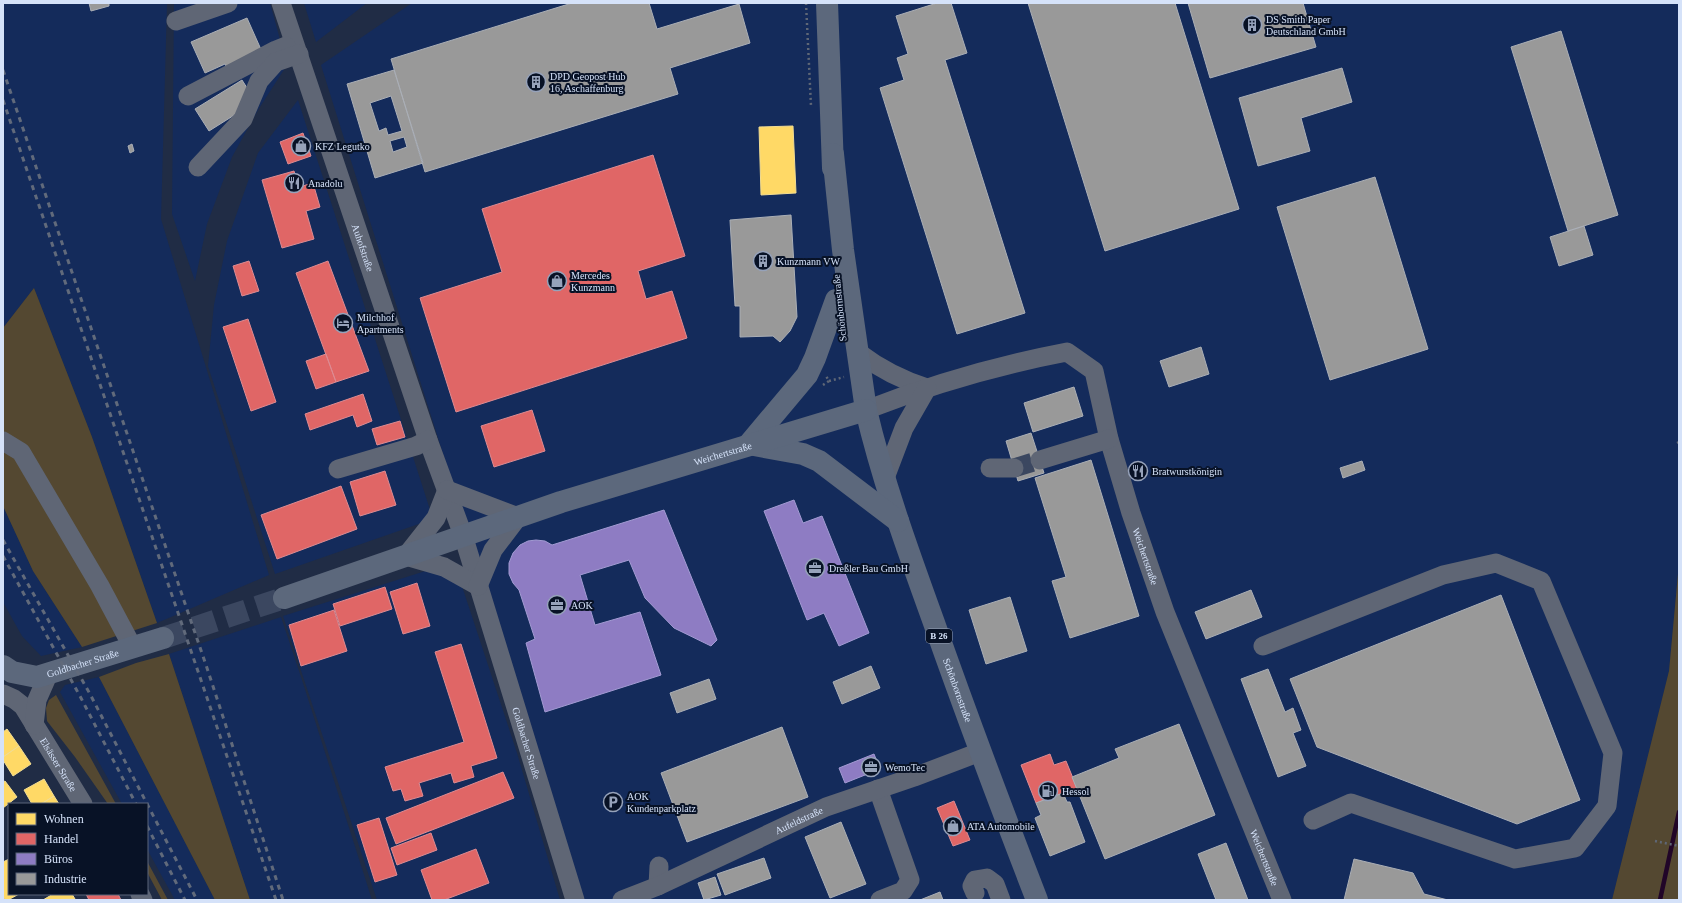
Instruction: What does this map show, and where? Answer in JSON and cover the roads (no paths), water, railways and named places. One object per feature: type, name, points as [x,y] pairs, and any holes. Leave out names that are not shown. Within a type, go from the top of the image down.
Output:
[{"type":"main road","name":"Schönbornstraße","points":[[827,3],[833,154],[836,300],[849,376],[866,410]]},
{"type":"main road","name":"Schönbornstraße","points":[[833,154],[843,250],[866,410],[884,478],[980,752],[1037,900]]},
{"type":"main road","points":[[749,444],[807,375],[816,358],[836,300]]},
{"type":"main road","name":"Weichertstraße","points":[[464,536],[561,502],[749,444],[866,410]]},
{"type":"main road","points":[[749,444],[785,450],[819,460],[898,521]]},
{"type":"main road","points":[[284,598],[464,536]]},
{"type":"main road","name":"Goldbacher Straße","points":[[3,666],[12,672],[37,677],[48,675],[163,638]]},
{"type":"street","points":[[176,21],[228,3]]},
{"type":"street","name":"Auhofstraße","points":[[281,3],[428,440],[464,536]]},
{"type":"street","points":[[188,96],[276,50],[297,48]]},
{"type":"street","points":[[198,166],[243,119],[259,81],[276,62],[297,48]]},
{"type":"street","name":"Weichertstraße","points":[[866,410],[927,388],[1030,359],[1067,352],[1094,371],[1109,439],[1131,513],[1165,612],[1282,900]]},
{"type":"street","points":[[859,353],[876,366],[927,388],[904,428],[884,478]]},
{"type":"street","points":[[1040,460],[1109,439]]},
{"type":"street","points":[[338,469],[416,446],[428,440]]},
{"type":"street","points":[[3,441],[21,452],[100,586],[133,648]]},
{"type":"street","points":[[990,468],[1014,468]]},
{"type":"street","points":[[448,490],[518,516],[493,550],[478,586],[444,567],[406,556],[436,518],[448,490]]},
{"type":"street","name":"Goldbacher Straße","points":[[464,536],[575,900]]},
{"type":"street","points":[[1263,646],[1443,575],[1496,563],[1541,581],[1613,753],[1607,806],[1575,848],[1515,859],[1351,803],[1313,820]]},
{"type":"street","points":[[34,725],[38,700],[48,675]]},
{"type":"street","name":"Elsässer Straße","points":[[3,694],[14,699],[23,706],[83,803]]},
{"type":"street","name":"Aufeldstraße","points":[[622,900],[658,886],[826,807],[980,752]]},
{"type":"street","points":[[878,789],[910,880],[904,891],[880,900]]},
{"type":"street","points":[[658,886],[659,866]]},
{"type":"street","points":[[975,893],[972,886],[975,880],[987,878],[995,884],[1001,900]]},
{"type":"waterway","points":[[1660,900],[1679,812]]},
{"type":"tunnel","points":[[1014,468],[1040,460]]},
{"type":"tunnel","points":[[163,638],[284,598]]},
{"type":"railway","points":[[3,70],[207,668],[283,900]]},
{"type":"railway","points":[[3,100],[276,900]]},
{"type":"railway","points":[[3,540],[90,694],[147,803]]},
{"type":"railway","points":[[3,556],[81,698],[135,803]]},
{"type":"railway","points":[[148,806],[197,900]]},
{"type":"railway","points":[[148,828],[185,900]]},
{"type":"place","name":"DS Smith Paper Deutschland GmbH","points":[[1252,25]]},
{"type":"place","name":"DPD Geopost Hub 16, Aschaffenburg","points":[[536,82]]},
{"type":"place","name":"KFZ Legutko","points":[[301,146]]},
{"type":"place","name":"Anadolu","points":[[294,183]]},
{"type":"place","name":"Kunzmann VW","points":[[763,261]]},
{"type":"place","name":"Mercedes Kunzmann","points":[[557,281]]},
{"type":"place","name":"Milchhof Apartments","points":[[343,323]]},
{"type":"place","name":"Bratwurstkönigin","points":[[1138,471]]},
{"type":"place","name":"Dreßler Bau GmbH","points":[[815,568]]},
{"type":"place","name":"AOK","points":[[557,605]]},
{"type":"place","name":"WemoTec","points":[[871,767]]},
{"type":"place","name":"Hessol","points":[[1048,791]]},
{"type":"place","name":"AOK Kundenparkplatz","points":[[613,802]]},
{"type":"place","name":"ATA Automobile","points":[[953,826]]}]
